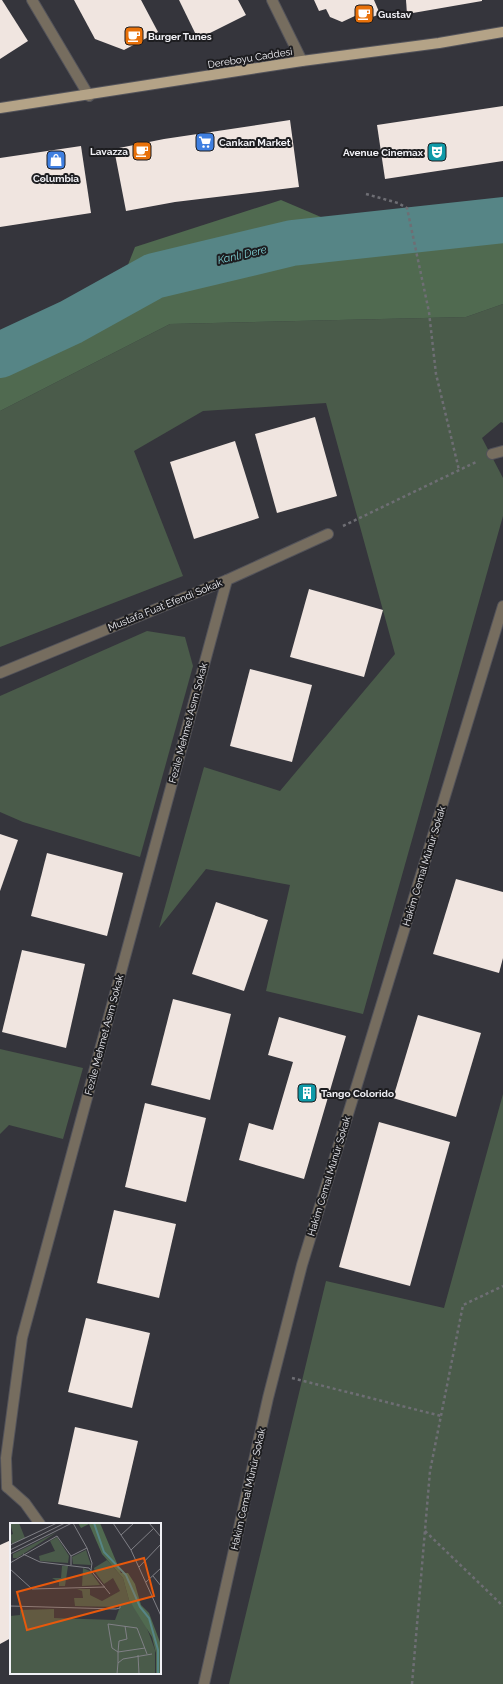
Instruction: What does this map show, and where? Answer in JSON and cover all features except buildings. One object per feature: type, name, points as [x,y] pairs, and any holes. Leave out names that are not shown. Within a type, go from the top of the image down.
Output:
[{"type":"main road","name":"Dereboyu Caddesi","points":[[0,108],[89,96],[302,61],[439,43],[503,32]]},
{"type":"street","points":[[32,0],[89,96]]},
{"type":"street","points":[[272,0],[302,61]]},
{"type":"street","points":[[492,454],[503,450]]},
{"type":"street","name":"Mustafa Fuat Efendi Sokak","points":[[0,673],[227,580],[328,534]]},
{"type":"street","name":"Fezile Mehmet Asım Sokak","points":[[3,1489],[22,1338],[227,580]]},
{"type":"street","name":"Hakim Cemal Münür Sokak","points":[[204,1684],[274,1374],[302,1265],[503,606]]},
{"type":"street","points":[[3,1489],[25,1503],[39,1523]]},
{"type":"path","points":[[366,194],[398,203],[407,208],[429,312],[436,374],[459,470]]},
{"type":"path","points":[[328,534],[492,454]]},
{"type":"path","points":[[412,1684],[430,1471],[463,1305],[503,1286]]},
{"type":"path","points":[[274,1374],[441,1416]]},
{"type":"path","points":[[425,1531],[503,1606]]},
{"type":"green space","points":[[503,199],[503,304],[466,317],[170,324],[0,411],[0,352],[103,328],[135,247],[281,200],[328,220]]},
{"type":"green space","points":[[503,304],[503,423],[501,422],[482,438],[503,478],[503,516],[363,1014],[266,991],[290,885],[206,869],[159,928],[204,767],[280,791],[395,654],[326,403],[203,411],[134,451],[183,576],[0,647],[0,411],[170,324],[466,317]]},
{"type":"green space","points":[[147,631],[185,637],[193,666],[140,857],[23,822],[0,812],[0,696]]},
{"type":"green space","points":[[0,1049],[83,1068],[63,1139],[9,1125],[0,1134]]},
{"type":"green space","points":[[503,1094],[503,1684],[229,1684],[326,1281],[444,1308]]},
{"type":"waterway","name":"Kanlı Dere","points":[[0,355],[71,322],[154,276],[292,243],[503,220]]},
{"type":"place","name":"Gustav","points":[[364,14]]},
{"type":"place","name":"Burger Tunes","points":[[134,36]]},
{"type":"place","name":"Cankan Market","points":[[205,142]]},
{"type":"place","name":"Lavazza","points":[[142,151]]},
{"type":"place","name":"Avenue Cinemax","points":[[437,152]]},
{"type":"place","name":"Columbia","points":[[56,160]]},
{"type":"place","name":"Tango Colorido","points":[[307,1093]]}]
